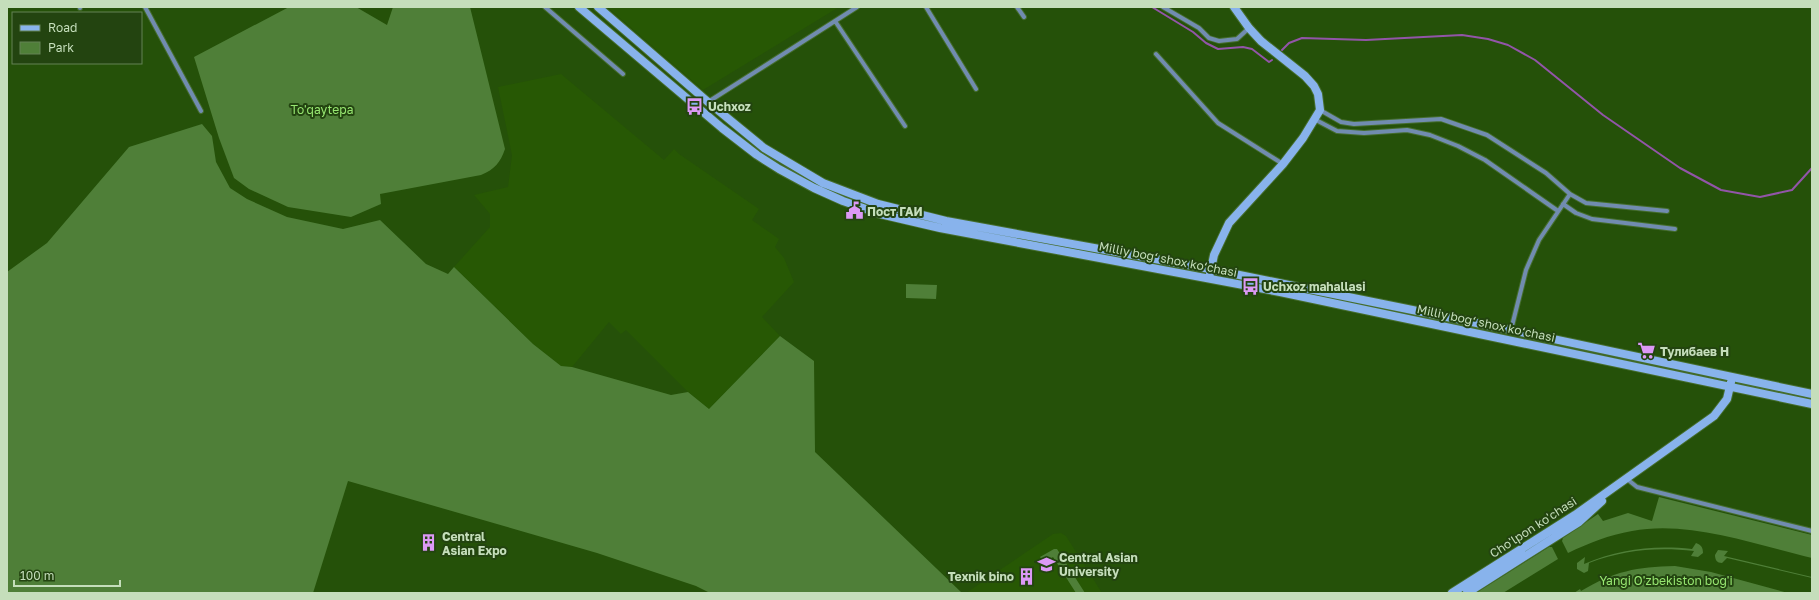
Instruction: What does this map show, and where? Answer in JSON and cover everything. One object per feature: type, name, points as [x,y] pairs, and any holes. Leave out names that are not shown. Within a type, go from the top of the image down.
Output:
[{"type":"main road","name":"Milliy bog‘ shox ko‘chasi","points":[[579,7],[741,144],[779,169],[843,201],[880,214],[934,227],[1209,278],[1416,320],[1812,404]]},
{"type":"main road","name":"Milliy bog‘ shox ko‘chasi","points":[[598,7],[749,137],[785,161],[829,185],[878,204],[946,221],[1210,269],[1511,330],[1812,394]]},
{"type":"main road","points":[[1209,278],[1214,255],[1229,223],[1283,164],[1316,120],[1320,110],[1318,94],[1314,86],[1305,76],[1261,41],[1249,28],[1234,7]]},
{"type":"main road","points":[[615,37],[622,28]]},
{"type":"main road","points":[[1365,310],[1367,301]]},
{"type":"main road","points":[[1416,320],[1418,311]]},
{"type":"main road","name":"Cho'lpon ko'chasi","points":[[1452,593],[1574,515],[1627,479],[1714,416],[1725,404],[1732,377]]},
{"type":"main road","name":"Cho'lpon ko'chasi","points":[[1467,593],[1579,522],[1627,479]]},
{"type":"street","points":[[145,7],[201,111]]},
{"type":"street","points":[[545,7],[623,74]]},
{"type":"street","points":[[708,102],[857,7]]},
{"type":"street","points":[[926,7],[976,89]]},
{"type":"street","points":[[1017,7],[1024,17]]},
{"type":"street","points":[[1163,7],[1199,28],[1209,38],[1219,41],[1237,39],[1249,28]]},
{"type":"street","points":[[836,21],[905,126]]},
{"type":"street","points":[[1156,54],[1218,123],[1283,164]]},
{"type":"street","points":[[1320,110],[1341,122],[1354,124],[1441,119],[1487,135],[1546,173],[1570,194],[1586,203],[1667,211]]},
{"type":"street","points":[[1316,120],[1337,131],[1364,133],[1407,130],[1430,135],[1458,146],[1485,160],[1558,211]]},
{"type":"street","points":[[1511,330],[1526,270],[1539,240],[1570,194]]},
{"type":"street","points":[[1564,204],[1576,213],[1592,219],[1675,229]]},
{"type":"street","points":[[1627,479],[1637,487],[1812,531]]},
{"type":"shaded area","points":[[607,7],[839,7],[703,90]]},
{"type":"shaded area","points":[[561,74],[664,160],[674,149],[679,154],[759,209],[752,220],[779,239],[775,247],[784,258],[794,282],[762,317],[780,336],[709,409],[688,392],[626,330],[621,334],[609,322],[572,367],[561,366],[533,344],[454,267],[490,227],[490,214],[474,195],[508,187],[512,155],[498,87]]},
{"type":"shaded area","name":"Central Asian University","points":[[1061,533],[1066,536],[1102,593],[966,593],[1053,534]]},
{"type":"green space","name":"To'qaytepa","points":[[289,7],[356,7],[387,25],[393,7],[470,7],[505,149],[499,162],[493,168],[481,175],[380,194],[381,204],[351,217],[288,207],[249,189],[234,178],[219,138],[194,57]]},
{"type":"green space","points":[[202,124],[212,136],[216,162],[230,188],[247,199],[287,217],[343,229],[380,220],[426,264],[448,274],[454,267],[533,344],[561,366],[572,367],[671,395],[688,392],[709,409],[780,336],[814,361],[815,452],[961,592],[710,593],[696,586],[597,553],[348,481],[313,593],[7,593],[7,272],[47,243],[129,147]]},
{"type":"green space","points":[[906,284],[937,285],[936,299],[906,298]]},
{"type":"green space","points":[[1659,497],[1812,535],[1812,558],[1700,531],[1654,528],[1615,535],[1568,553],[1562,541],[1563,538],[1598,514],[1603,521],[1628,513],[1652,521]]},
{"type":"green space","points":[[1696,543],[1701,546],[1703,551],[1703,553],[1698,557],[1691,556],[1694,551],[1666,549],[1628,552],[1589,563],[1588,571],[1584,573],[1577,569],[1577,563],[1585,557],[1584,564],[1611,555],[1637,549],[1678,548],[1692,549]]},
{"type":"green space","points":[[1549,547],[1552,547],[1558,559],[1503,593],[1476,593]]},
{"type":"green space","points":[[1054,549],[1057,549],[1085,593],[1076,593],[1053,557],[1044,563],[1040,557]]},
{"type":"green space","points":[[1718,550],[1728,551],[1724,556],[1812,578],[1727,558],[1722,563],[1717,561],[1715,557]]},
{"type":"green space","name":"Yangi O'zbekiston bog'i","points":[[1675,566],[1711,572],[1788,593],[1574,593],[1580,589],[1581,591],[1593,584],[1626,571]]},
{"type":"waterway","points":[[1152,7],[1193,32],[1206,43],[1218,49],[1243,47],[1252,49],[1269,62],[1272,60]]},
{"type":"waterway","points":[[1282,50],[1289,43],[1302,38],[1366,40],[1462,35],[1488,39],[1508,45],[1535,60],[1603,115],[1680,168],[1721,190],[1760,197],[1792,190],[1812,168]]},
{"type":"place","name":"Uchxoz","points":[[695,106]]},
{"type":"place","name":"Пост ГАИ","points":[[854,211]]},
{"type":"place","name":"Uchxoz mahallasi","points":[[1250,286]]},
{"type":"place","name":"Тулибаев Н","points":[[1647,351]]},
{"type":"place","name":"Central Asian Expo","points":[[429,543]]},
{"type":"place","name":"Central Asian University","points":[[1046,564]]},
{"type":"place","name":"Texnik bino","points":[[1027,576]]}]
